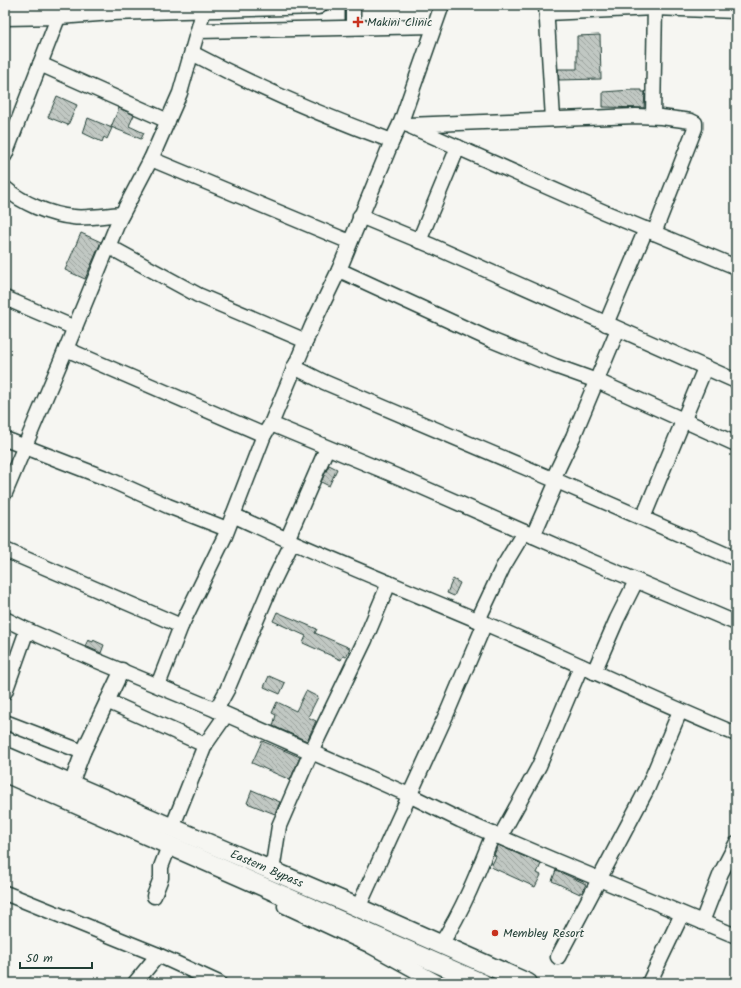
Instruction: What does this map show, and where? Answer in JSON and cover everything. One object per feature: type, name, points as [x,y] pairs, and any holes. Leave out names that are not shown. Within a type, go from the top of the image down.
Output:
[{"type":"main road","points":[[5,15],[58,15],[112,11],[318,5]]},
{"type":"main road","name":"Eastern Bypass","points":[[5,756],[528,983]]},
{"type":"main road","name":"Eastern Bypass","points":[[5,773],[482,983]]},
{"type":"street","points":[[5,15],[8,5]]},
{"type":"street","points":[[353,5],[353,27]]},
{"type":"street","points":[[158,685],[181,626],[227,529],[267,429],[339,270],[392,141],[405,124],[434,26],[442,5]]},
{"type":"street","points":[[653,116],[654,7]]},
{"type":"street","points":[[553,119],[546,9],[654,7],[736,11]]},
{"type":"street","points":[[5,493],[122,214],[151,160],[180,93],[204,9]]},
{"type":"street","points":[[5,155],[58,15]]},
{"type":"street","points":[[198,31],[434,26]]},
{"type":"street","points":[[192,53],[230,73],[354,128],[392,141]]},
{"type":"street","points":[[40,64],[168,121]]},
{"type":"street","points":[[358,908],[447,713],[503,568],[528,534],[555,480],[597,381],[612,327],[650,231],[696,128],[695,123],[691,121],[653,116],[405,124]]},
{"type":"street","points":[[405,124],[650,231],[736,266]]},
{"type":"street","points":[[419,241],[458,147]]},
{"type":"street","points":[[151,160],[350,242]]},
{"type":"street","points":[[5,188],[16,198],[44,210],[73,218],[122,214]]},
{"type":"street","points":[[360,216],[736,381]]},
{"type":"street","points":[[108,246],[198,295],[306,341]]},
{"type":"street","points":[[339,270],[491,340],[597,381],[736,444]]},
{"type":"street","points":[[5,298],[74,328]]},
{"type":"street","points":[[66,349],[267,429],[327,448],[420,486],[636,581],[736,623]]},
{"type":"street","points":[[294,367],[331,385],[736,559]]},
{"type":"street","points":[[643,518],[705,368]]},
{"type":"street","points":[[5,439],[108,479],[227,529]]},
{"type":"street","points":[[172,828],[205,745],[221,712],[227,690],[290,541],[327,448]]},
{"type":"street","points":[[233,515],[290,541],[481,622],[680,711],[736,734]]},
{"type":"street","points":[[5,550],[181,626]]},
{"type":"street","points":[[441,944],[458,917],[497,836],[538,766],[588,669],[636,581]]},
{"type":"street","points":[[272,871],[279,826],[311,752],[365,640],[389,583]]},
{"type":"street","points":[[5,619],[27,630],[221,712],[409,795],[497,836],[736,936]]},
{"type":"street","points":[[5,692],[27,630]]},
{"type":"street","points":[[71,784],[83,752],[122,670]]},
{"type":"street","points":[[107,701],[205,745]]},
{"type":"street","points":[[558,957],[648,787],[680,711]]},
{"type":"street","points":[[5,722],[83,752]]},
{"type":"street","points":[[702,922],[736,844]]},
{"type":"street","points":[[154,896],[161,878],[161,867],[169,846]]},
{"type":"street","points":[[245,879],[257,893],[369,945],[438,983]]},
{"type":"street","points":[[5,893],[158,955],[220,983]]},
{"type":"street","points":[[649,983],[682,914]]},
{"type":"street","points":[[135,983],[158,955]]},
{"type":"building","points":[[600,35],[601,79],[559,80],[558,69],[577,69],[577,36]]},
{"type":"building","points":[[642,90],[642,92],[645,92],[644,108],[603,107],[603,92]]},
{"type":"building","points":[[57,96],[77,105],[68,125],[48,117]]},
{"type":"building","points":[[119,108],[134,115],[129,126],[144,133],[141,139],[111,127]]},
{"type":"building","points":[[88,118],[112,128],[107,139],[104,137],[102,142],[83,133]]},
{"type":"building","points":[[81,233],[101,242],[85,279],[65,270]]},
{"type":"building","points":[[329,465],[337,469],[329,486],[321,482]]},
{"type":"building","points":[[453,579],[460,583],[454,596],[447,593]]},
{"type":"building","points":[[277,612],[317,629],[315,633],[350,648],[346,657],[343,656],[341,660],[303,643],[306,636],[273,621]]},
{"type":"building","points":[[88,640],[93,642],[93,640],[104,645],[101,653],[85,646]]},
{"type":"building","points":[[269,676],[285,683],[280,694],[264,687]]},
{"type":"building","points":[[306,691],[318,697],[308,717],[316,721],[307,741],[273,726],[276,715],[272,713],[277,702],[296,711]]},
{"type":"building","points":[[262,741],[300,757],[290,780],[252,763]]},
{"type":"building","points":[[252,790],[280,802],[275,814],[247,803]]},
{"type":"building","points":[[498,845],[541,864],[537,873],[541,875],[535,887],[491,867],[496,856],[494,855]]},
{"type":"building","points":[[556,870],[586,884],[582,893],[580,892],[580,894],[552,881]]},
{"type":"place","name":"Makini Clinic","points":[[358,22]]},
{"type":"place","name":"Membley Resort","points":[[495,933]]}]
